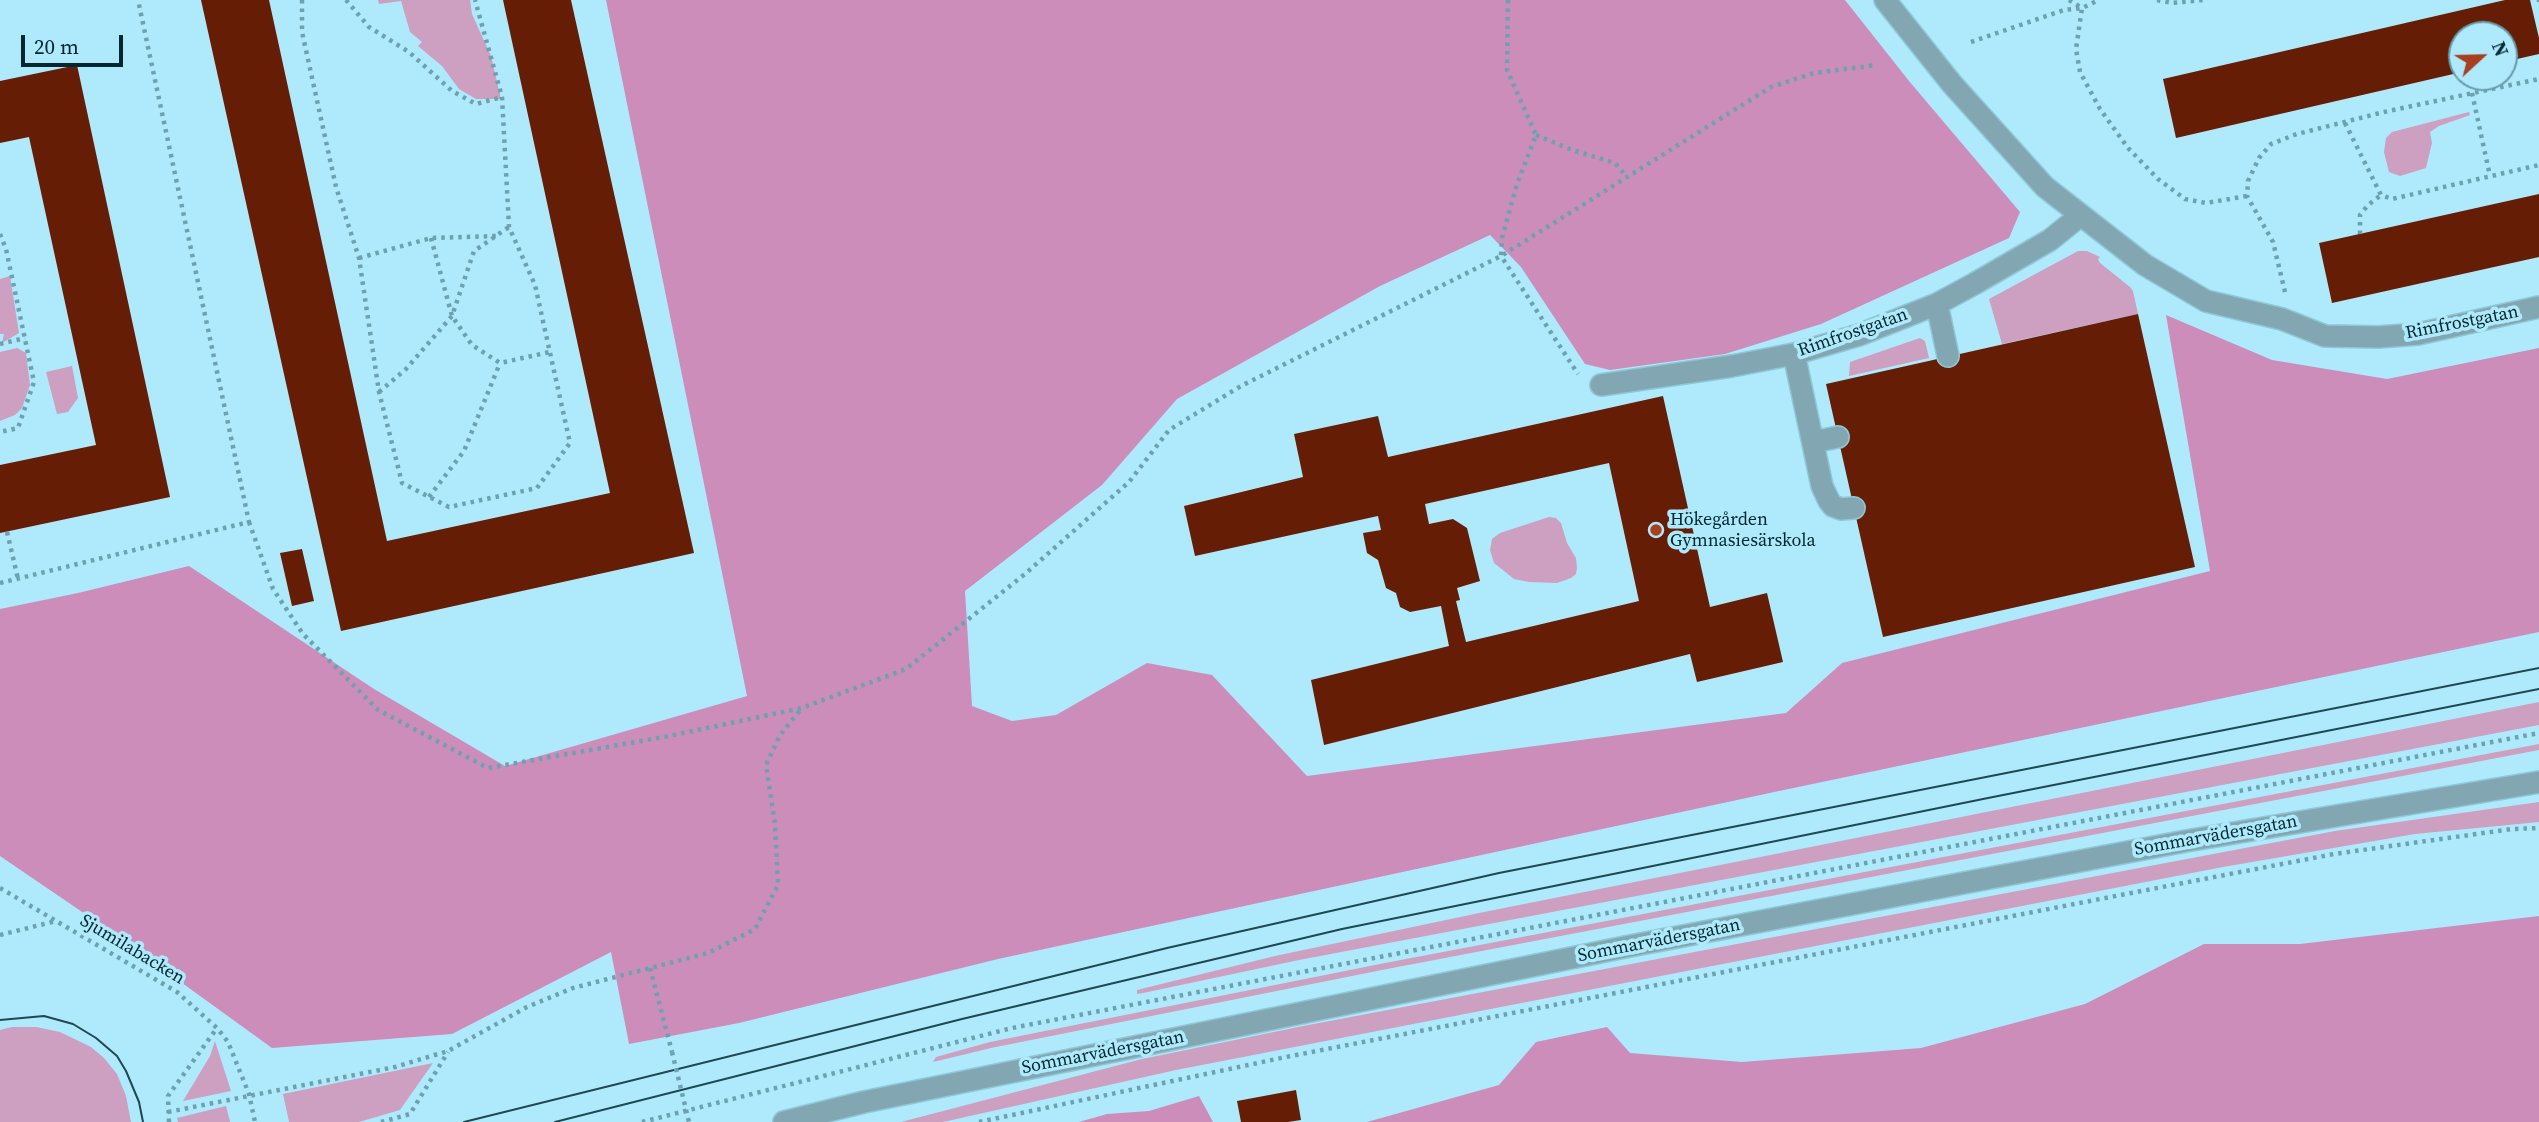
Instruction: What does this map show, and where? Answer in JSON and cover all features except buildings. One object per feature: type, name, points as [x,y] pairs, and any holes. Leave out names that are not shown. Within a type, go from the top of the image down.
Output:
[{"type":"street","name":"Rimfrostgatan","points":[[1885,0],[1952,84],[2045,187],[2145,265],[2206,301],[2282,319],[2325,336],[2379,337],[2418,334],[2539,307]]},
{"type":"street","name":"Rimfrostgatan","points":[[1601,385],[1794,354],[1859,335],[1937,303],[2050,240],[2081,215]]},
{"type":"street","points":[[1937,303],[1948,356]]},
{"type":"street","points":[[1794,354],[1822,486],[1829,501],[1841,509],[1854,508]]},
{"type":"street","points":[[1813,442],[1838,437]]},
{"type":"street","name":"Sommarvädersgatan","points":[[784,1122],[864,1102],[1657,941],[2186,841],[2539,782]]},
{"type":"path","points":[[138,0],[249,522],[273,589],[303,634],[378,710],[488,768],[664,737],[802,708],[906,669],[1025,574],[1129,482],[1169,430],[1241,386],[1502,256],[1770,86],[1814,73],[1877,65]]},
{"type":"path","points":[[302,0],[302,33],[336,187],[359,258],[379,392],[402,483],[449,507],[537,488],[570,443],[535,285],[509,227],[502,97],[475,0]]},
{"type":"path","points":[[346,0],[369,27],[409,52],[453,91],[476,104],[502,97]]},
{"type":"path","points":[[1508,0],[1507,69],[1536,135],[1572,150],[1615,163],[1626,176]]},
{"type":"path","points":[[2069,0],[2081,8]]},
{"type":"path","points":[[1971,41],[2002,33],[2064,10],[2081,8],[2099,0]]},
{"type":"path","points":[[2157,0],[2172,3],[2203,0]]},
{"type":"path","points":[[2081,8],[2076,49],[2080,72],[2100,109],[2128,148],[2158,178],[2185,199],[2206,203],[2247,196]]},
{"type":"path","points":[[2282,319],[2288,303],[2273,242],[2247,196],[2248,181],[2259,158],[2271,144],[2297,134],[2384,112],[2539,79]]},
{"type":"path","points":[[2472,93],[2490,176]]},
{"type":"path","points":[[2345,123],[2381,195],[2392,200],[2539,165]]},
{"type":"path","points":[[1536,135],[1517,184],[1502,237],[1502,256],[1576,373],[1601,385]]},
{"type":"path","points":[[2360,234],[2360,215],[2381,195]]},
{"type":"path","points":[[379,392],[406,369],[452,316],[474,251],[509,227]]},
{"type":"path","points":[[0,234],[6,249],[34,382],[18,428],[0,432]]},
{"type":"path","points":[[359,258],[431,238],[497,236]]},
{"type":"path","points":[[431,238],[452,316],[472,345],[500,363],[550,352]]},
{"type":"path","points":[[0,344],[24,338]]},
{"type":"path","points":[[429,497],[464,451],[500,363]]},
{"type":"path","points":[[0,583],[249,522]]},
{"type":"path","points":[[7,532],[18,579]]},
{"type":"path","points":[[168,1112],[395,1067],[448,1051],[527,1007],[573,988],[708,953],[755,929],[778,885],[775,824],[766,765],[780,735],[802,708]]},
{"type":"path","points":[[642,1122],[1012,1028],[2539,733]]},
{"type":"path","points":[[979,1122],[1286,1057],[2126,894],[2334,855],[2539,828]]},
{"type":"path","name":"Sjumilabacken","points":[[0,888],[177,992],[217,1028],[228,1042],[249,1094],[254,1122]]},
{"type":"path","points":[[0,934],[56,921]]},
{"type":"path","points":[[650,968],[689,1122]]},
{"type":"path","points":[[169,1122],[168,1096],[217,1028]]},
{"type":"path","points":[[381,1122],[410,1114],[448,1051]]},
{"type":"shaded area","points":[[378,0],[470,0],[472,14],[491,56],[501,99],[476,99],[459,89],[442,66],[418,46],[422,42],[410,32],[401,1],[379,4]]},
{"type":"shaded area","points":[[606,0],[1845,0],[1909,81],[2020,212],[2009,238],[1821,324],[1725,354],[1610,370],[1585,364],[1521,267],[1490,235],[1380,286],[1177,399],[1102,485],[965,591],[972,706],[1012,721],[1056,715],[1147,663],[1212,675],[1307,776],[1786,713],[1842,663],[2210,571],[2166,315],[2272,360],[2387,379],[2539,348],[2539,632],[1779,791],[998,959],[739,1023],[629,1044],[611,952],[452,1034],[272,1048],[113,933],[0,856],[0,609],[189,566],[374,689],[505,766],[747,696]]},
{"type":"shaded area","points":[[2469,112],[2470,115],[2430,132],[2432,143],[2426,168],[2400,176],[2389,172],[2384,152],[2386,138],[2392,132]]},
{"type":"shaded area","points":[[2078,251],[2087,251],[2100,257],[2100,263],[2130,287],[2138,314],[2002,344],[1989,299]]},
{"type":"shaded area","points":[[10,276],[19,333],[2,343],[4,334],[0,334],[0,279]]},
{"type":"shaded area","points":[[1920,338],[1925,341],[1929,358],[1849,376],[1850,362]]},
{"type":"shaded area","points":[[17,348],[26,353],[30,385],[22,408],[15,415],[0,421],[0,352]]},
{"type":"shaded area","points":[[72,366],[78,398],[68,412],[57,414],[46,372]]},
{"type":"shaded area","points":[[1549,517],[1556,518],[1561,523],[1567,543],[1576,558],[1576,574],[1557,583],[1529,582],[1514,579],[1494,563],[1490,550],[1492,539],[1500,533]]},
{"type":"shaded area","points":[[2539,702],[2539,725],[1299,960],[1137,994],[1137,990],[1275,956],[1484,912]]},
{"type":"shaded area","points":[[2539,744],[2539,750],[1387,969],[933,1062],[936,1057],[990,1042],[1385,963]]},
{"type":"shaded area","points":[[2539,802],[2539,822],[2415,834],[2223,867],[1176,1070],[943,1122],[901,1122],[1142,1059],[1303,1026],[2335,831]]},
{"type":"shaded area","points":[[2539,916],[2539,1122],[1367,1122],[1499,1085],[1536,1042],[1607,1027],[1630,1053],[1742,1062],[1921,1048],[2085,1004],[2204,944],[2300,944]]},
{"type":"shaded area","points":[[36,1027],[60,1032],[91,1047],[117,1074],[126,1096],[131,1122],[0,1122],[0,1030]]},
{"type":"shaded area","points":[[215,1041],[231,1091],[183,1101],[210,1056]]},
{"type":"shaded area","points":[[433,1063],[400,1110],[359,1122],[289,1122],[283,1094]]},
{"type":"shaded area","points":[[1199,1096],[1213,1122],[1079,1122],[1107,1114],[1149,1111]]},
{"type":"shaded area","points":[[226,1106],[230,1122],[178,1122],[177,1118]]},
{"type":"tram line","points":[[464,1122],[1167,948],[1499,873],[2539,668]]},
{"type":"tram line","points":[[555,1122],[962,1019],[1342,929],[2539,689]]},
{"type":"tram line","points":[[0,1020],[44,1016],[73,1024],[96,1038],[117,1056],[126,1071],[139,1102],[143,1122]]},
{"type":"place","name":"Hökegården Gymnasiesärskola","points":[[1656,530]]}]
